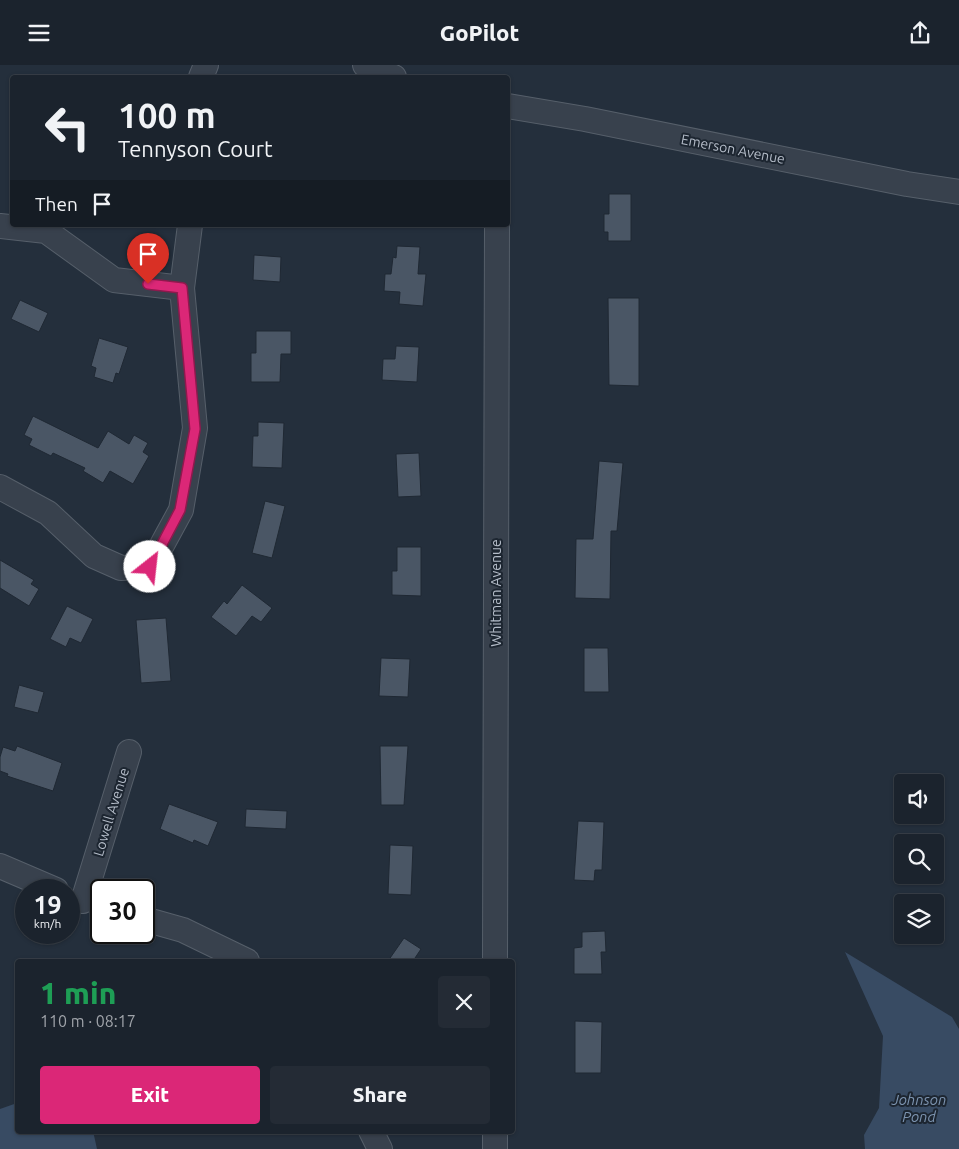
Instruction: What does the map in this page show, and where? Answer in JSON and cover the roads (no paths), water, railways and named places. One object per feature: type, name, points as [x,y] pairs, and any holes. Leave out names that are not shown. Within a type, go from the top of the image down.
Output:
[{"type":"street","points":[[365,65],[389,75]]},
{"type":"street","name":"Emerson Avenue","points":[[510,106],[585,119],[907,184],[959,192]]},
{"type":"street","points":[[0,227],[46,231],[114,280],[182,288]]},
{"type":"street","points":[[0,487],[48,513],[94,556],[121,568],[150,567],[180,510],[195,429],[182,288],[190,227]]},
{"type":"street","name":"Whitman Avenue","points":[[495,959],[497,227]]},
{"type":"street","name":"Lowell Avenue","points":[[84,901],[130,752]]},
{"type":"street","points":[[0,866],[30,879]]},
{"type":"street","points":[[155,922],[183,930],[243,959]]},
{"type":"street","points":[[373,1134],[380,1149]]},
{"type":"street","points":[[495,1134],[495,1149]]},
{"type":"water","name":"Johnson Pond","points":[[845,952],[952,1017],[959,1029],[959,1149],[865,1149],[864,1135],[879,1108],[883,1036]]},
{"type":"water","points":[[15,1104],[15,1134],[94,1134],[97,1149],[0,1149],[0,1109]]}]
